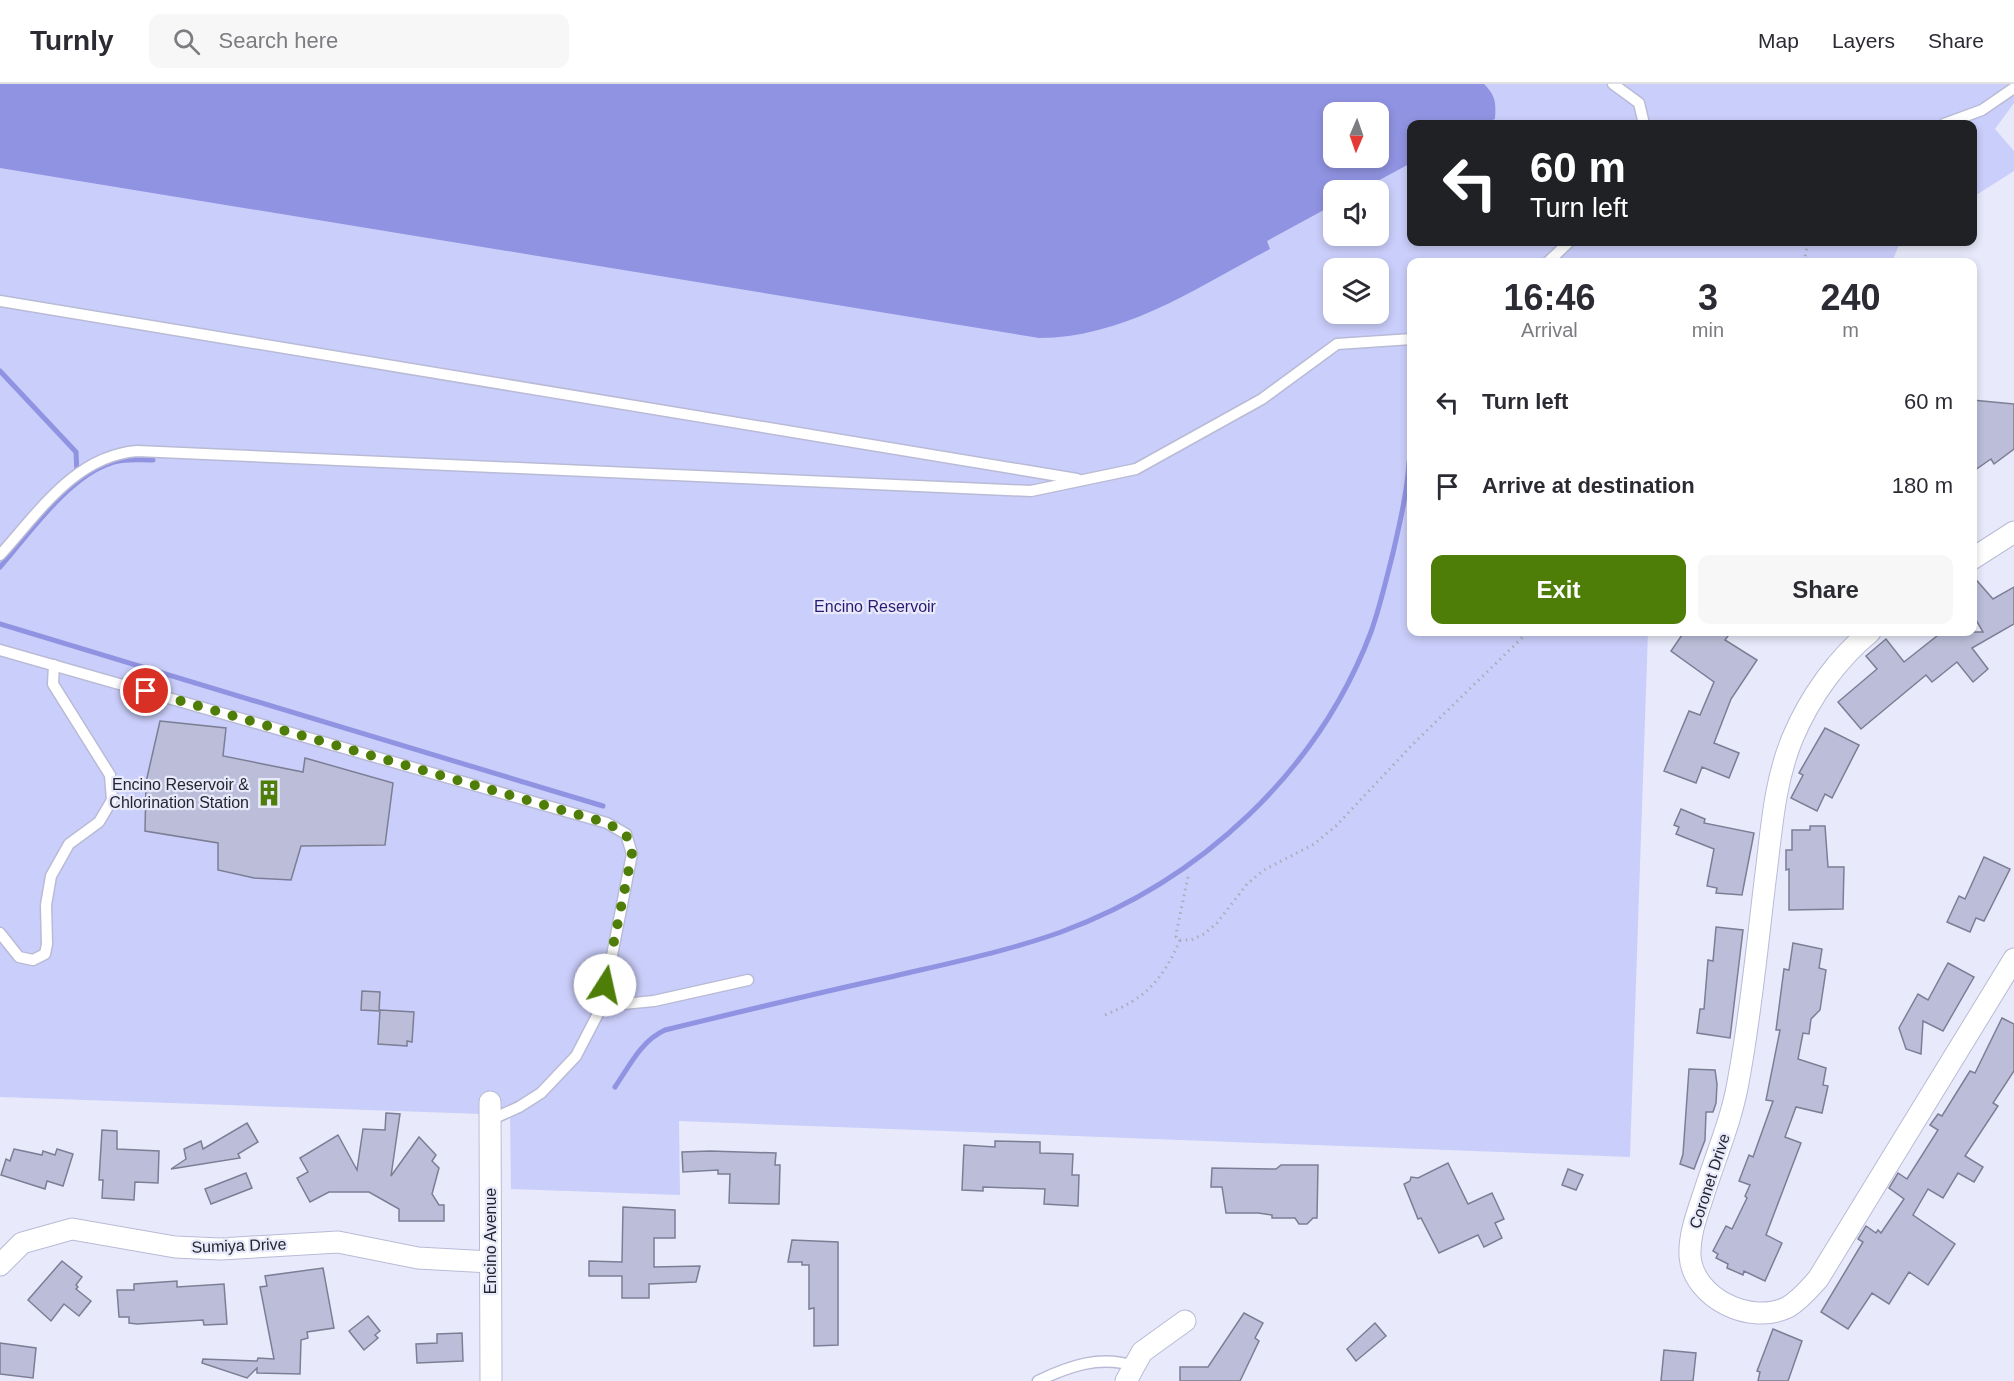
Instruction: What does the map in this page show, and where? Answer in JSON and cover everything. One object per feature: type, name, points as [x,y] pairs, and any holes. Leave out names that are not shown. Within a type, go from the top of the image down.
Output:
[{"type":"street","points":[[1977,556],[2014,532]]},
{"type":"street","name":"Coronet Drive","points":[[1865,636],[1821,685],[1793,737],[1776,796],[1739,1078],[1692,1230],[1690,1258],[1700,1284],[1715,1299],[1741,1310],[1763,1313],[1787,1307],[1818,1279],[2014,959]]},
{"type":"street","name":"Encino Avenue","points":[[490,1111],[491,1381]]},
{"type":"street","name":"Sumiya Drive","points":[[0,1265],[22,1243],[72,1229],[175,1247],[220,1249],[338,1242],[418,1258],[490,1262]]},
{"type":"street","points":[[1130,1374],[1142,1352],[1185,1321]]},
{"type":"lane","points":[[1613,84],[1639,103],[1643,120]]},
{"type":"lane","points":[[1955,120],[1982,110],[2014,88]]},
{"type":"lane","points":[[1552,258],[1565,246]]},
{"type":"lane","points":[[0,301],[1086,480]]},
{"type":"lane","points":[[0,555],[78,471],[120,452],[1031,491],[1136,470],[1262,399],[1337,344],[1407,339]]},
{"type":"lane","points":[[0,650],[607,823],[626,834],[632,854],[602,1006],[576,1056],[556,1080],[519,1107],[490,1111]]},
{"type":"lane","points":[[0,933],[19,957],[33,960],[45,954],[46,905],[51,876],[69,844],[99,822],[112,800],[110,775],[53,684],[54,665]]},
{"type":"lane","points":[[602,1006],[654,1001],[748,980]]},
{"type":"lane","points":[[1038,1381],[1063,1369],[1097,1361],[1117,1361],[1130,1374]]},
{"type":"path","points":[[1188,877],[1177,929],[1176,937],[1180,940],[1191,940],[1204,934],[1217,923],[1247,884],[1264,870],[1314,844],[1336,826],[1412,745],[1524,636]]},
{"type":"path","points":[[1105,1015],[1131,1004],[1158,981],[1180,940]]},
{"type":"green space","name":"Encino Reservoir","points":[[0,84],[2014,84],[2014,103],[1995,129],[2014,151],[2014,171],[1977,194],[1977,120],[1407,120],[1407,246],[1899,246],[1894,258],[1407,258],[1407,636],[1648,636],[1630,1157],[679,1121],[680,1195],[511,1189],[510,1115],[0,1097]]},
{"type":"water","points":[[0,84],[1484,84],[1493,96],[1495,119],[1493,120],[1407,120],[1407,165],[1380,180],[1323,180],[1323,210],[1267,241],[1270,249],[1159,308],[1130,320],[1070,336],[1039,338],[0,168]]},
{"type":"building","points":[[1977,400],[2014,404],[2014,449],[1994,464],[1991,459],[1977,469]]},
{"type":"building","points":[[1977,581],[1993,599],[2014,587],[2014,624],[1972,648],[1988,669],[1973,682],[1957,662],[1932,682],[1926,675],[1861,729],[1838,702],[1877,669],[1866,656],[1886,639],[1904,662],[1937,636],[1977,636],[1977,632],[1983,632],[1977,622]]},
{"type":"building","points":[[1681,636],[1728,636],[1725,640],[1757,660],[1731,699],[1714,743],[1739,753],[1729,778],[1702,767],[1696,783],[1664,771],[1689,711],[1700,715],[1714,682],[1671,651]]},
{"type":"building","name":"Encino Reservoir & Chlorination Station","points":[[160,721],[226,728],[223,756],[303,772],[305,758],[393,783],[385,845],[301,846],[291,880],[254,878],[218,870],[218,843],[145,831],[146,782]]},
{"type":"building","points":[[1825,728],[1859,745],[1832,798],[1825,794],[1817,811],[1791,798],[1803,775],[1799,773]]},
{"type":"building","points":[[1681,809],[1705,819],[1704,823],[1754,833],[1742,895],[1716,893],[1717,888],[1707,886],[1714,849],[1676,834],[1679,827],[1674,825]]},
{"type":"building","points":[[1810,826],[1825,826],[1828,867],[1844,867],[1843,909],[1789,910],[1789,869],[1786,870],[1786,850],[1792,850],[1792,830],[1810,830]]},
{"type":"building","points":[[1984,857],[2010,869],[1984,921],[1976,918],[1970,932],[1947,922],[1959,896],[1965,899]]},
{"type":"building","points":[[1716,927],[1743,930],[1730,1038],[1697,1033],[1700,1009],[1704,1009],[1708,960],[1713,961]]},
{"type":"building","points":[[1793,943],[1822,949],[1819,968],[1826,970],[1820,1010],[1811,1019],[1809,1034],[1803,1033],[1798,1059],[1826,1068],[1823,1085],[1828,1086],[1822,1113],[1796,1107],[1785,1137],[1801,1143],[1766,1235],[1782,1243],[1765,1281],[1744,1271],[1743,1275],[1727,1268],[1728,1264],[1716,1258],[1718,1254],[1713,1251],[1726,1226],[1732,1229],[1747,1198],[1745,1196],[1750,1185],[1739,1181],[1749,1155],[1753,1157],[1773,1101],[1766,1100],[1780,1030],[1776,1030],[1784,969],[1789,970]]},
{"type":"building","points":[[1948,963],[1974,977],[1943,1031],[1923,1021],[1921,1054],[1906,1049],[1899,1028],[1918,994],[1928,1000]]},
{"type":"building","points":[[362,991],[380,992],[379,1011],[361,1010]]},
{"type":"building","points":[[380,1010],[414,1012],[412,1042],[407,1041],[407,1046],[378,1044]]},
{"type":"building","points":[[2002,1018],[2014,1024],[2014,1071],[1993,1103],[1998,1106],[1965,1156],[1983,1167],[1974,1182],[1958,1173],[1943,1198],[1928,1189],[1913,1215],[1955,1244],[1928,1285],[1909,1272],[1889,1304],[1872,1293],[1848,1329],[1821,1312],[1863,1242],[1858,1239],[1866,1226],[1876,1233],[1878,1230],[1881,1233],[1904,1199],[1889,1188],[1898,1173],[1907,1179],[1938,1130],[1930,1125],[1938,1114],[1942,1116],[1970,1071],[1975,1073]]},
{"type":"building","points":[[1689,1069],[1715,1070],[1717,1084],[1716,1103],[1713,1112],[1706,1112],[1705,1140],[1694,1169],[1680,1164],[1683,1154]]},
{"type":"building","points":[[386,1113],[400,1114],[391,1176],[419,1137],[436,1155],[432,1161],[439,1168],[432,1194],[439,1205],[444,1205],[444,1221],[399,1221],[399,1209],[369,1192],[329,1192],[310,1202],[297,1178],[308,1172],[300,1158],[338,1135],[357,1170],[363,1129],[385,1130]]},
{"type":"building","points":[[247,1123],[258,1142],[238,1154],[240,1158],[171,1169],[186,1159],[184,1149],[201,1141],[203,1149]]},
{"type":"building","points":[[102,1130],[117,1131],[117,1149],[159,1151],[158,1183],[135,1182],[134,1200],[102,1198],[103,1180],[99,1180]]},
{"type":"building","points":[[995,1141],[1040,1142],[1040,1153],[1073,1154],[1072,1175],[1079,1175],[1078,1206],[1044,1204],[1045,1189],[983,1187],[983,1191],[962,1190],[964,1145],[995,1147]]},
{"type":"building","points":[[14,1149],[42,1155],[43,1151],[55,1155],[57,1149],[73,1154],[63,1186],[47,1181],[45,1189],[1,1175],[6,1159],[10,1161]]},
{"type":"building","points":[[682,1152],[776,1153],[775,1165],[780,1165],[779,1204],[729,1203],[730,1174],[718,1174],[718,1170],[683,1172]]},
{"type":"building","points":[[1448,1163],[1468,1204],[1492,1193],[1504,1219],[1495,1223],[1502,1238],[1484,1247],[1478,1235],[1439,1253],[1421,1218],[1418,1219],[1404,1184],[1410,1181],[1411,1177],[1418,1178]]},
{"type":"building","points":[[1281,1165],[1318,1165],[1317,1218],[1313,1218],[1307,1224],[1299,1224],[1295,1218],[1272,1218],[1272,1215],[1258,1213],[1226,1213],[1222,1187],[1211,1187],[1212,1168],[1276,1169]]},
{"type":"building","points":[[1568,1169],[1583,1175],[1576,1190],[1562,1185]]},
{"type":"building","points":[[246,1173],[252,1188],[211,1204],[205,1189]]},
{"type":"building","points":[[623,1207],[675,1210],[675,1238],[654,1238],[654,1267],[700,1266],[696,1282],[649,1284],[649,1298],[622,1298],[622,1276],[589,1276],[589,1261],[622,1262]]},
{"type":"building","points":[[792,1240],[838,1242],[838,1345],[814,1346],[814,1308],[809,1309],[809,1265],[802,1265],[802,1262],[788,1262]]},
{"type":"building","points":[[62,1261],[82,1277],[76,1289],[91,1301],[79,1316],[64,1304],[51,1321],[28,1300]]},
{"type":"building","points":[[323,1268],[334,1328],[307,1332],[308,1338],[301,1340],[300,1374],[257,1373],[257,1368],[247,1378],[202,1363],[203,1359],[257,1361],[258,1358],[274,1359],[260,1287],[267,1286],[265,1276]]},
{"type":"building","points":[[177,1281],[177,1287],[224,1284],[227,1324],[204,1325],[203,1320],[137,1324],[129,1323],[129,1317],[119,1317],[117,1290],[134,1290],[134,1284]]},
{"type":"building","points":[[1244,1313],[1263,1323],[1255,1338],[1259,1341],[1240,1381],[1180,1381],[1180,1367],[1208,1367]]},
{"type":"building","points":[[368,1316],[380,1331],[375,1335],[378,1338],[364,1350],[349,1331]]},
{"type":"building","points":[[1375,1323],[1386,1336],[1356,1361],[1347,1349]]},
{"type":"building","points":[[1773,1329],[1802,1341],[1788,1381],[1758,1381],[1760,1372],[1757,1371]]},
{"type":"building","points":[[462,1333],[463,1361],[417,1363],[416,1344],[437,1343],[437,1334]]},
{"type":"building","points":[[0,1343],[36,1348],[33,1378],[0,1374]]},
{"type":"building","points":[[1664,1350],[1696,1353],[1693,1381],[1661,1381]]},
{"type":"waterway","points":[[0,371],[76,452],[77,474]]},
{"type":"waterway","points":[[0,567],[37,523],[80,480],[95,470],[116,461],[153,460]]},
{"type":"waterway","points":[[615,1087],[649,1040],[665,1030],[975,957],[1040,939],[1112,910],[1161,883],[1206,852],[1248,815],[1286,775],[1320,731],[1348,683],[1371,632],[1380,603],[1407,485]]},
{"type":"waterway","points":[[0,624],[603,806]]},
{"type":"place","name":"Encino Reservoir & Chlorination Station","points":[[269,793]]},
{"type":"route","points":[[146,691],[607,823],[626,834],[632,854],[605,985]]}]
